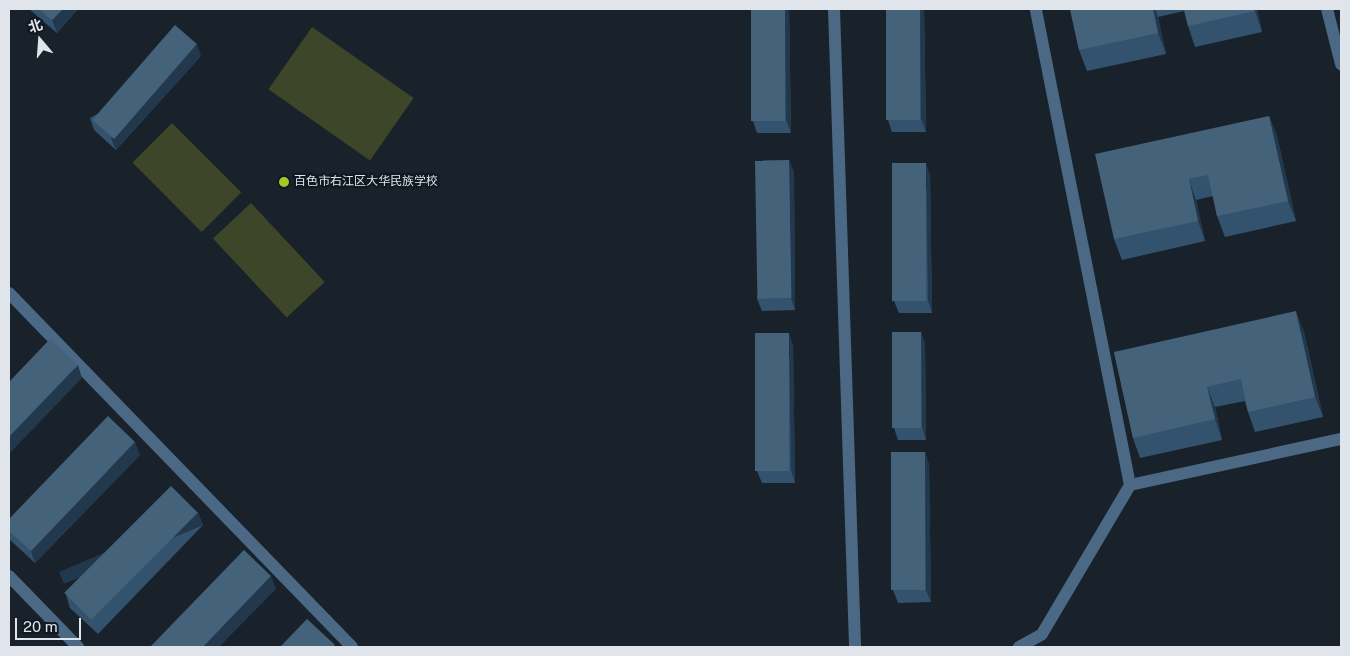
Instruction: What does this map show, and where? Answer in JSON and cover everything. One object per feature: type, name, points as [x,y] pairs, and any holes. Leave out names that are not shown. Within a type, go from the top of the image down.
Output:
[{"type":"street","points":[[834,9],[855,647]]},
{"type":"street","points":[[1019,647],[1042,634],[1130,485],[1036,9]]},
{"type":"street","points":[[1327,9],[1341,64]]},
{"type":"street","points":[[9,293],[352,647]]},
{"type":"street","points":[[1130,485],[1341,439]]},
{"type":"street","points":[[9,576],[78,647]]},
{"type":"green space","points":[[312,27],[414,98],[370,160],[268,89]]},
{"type":"green space","points":[[172,123],[241,192],[202,232],[132,163]]},
{"type":"green space","points":[[251,203],[325,282],[287,317],[213,238]]},
{"type":"building","points":[[39,9],[63,9],[52,20]]},
{"type":"building","points":[[751,9],[785,9],[785,121],[751,121]]},
{"type":"building","points":[[886,9],[920,9],[920,120],[886,120]]},
{"type":"building","points":[[1070,9],[1153,9],[1158,33],[1079,50]]},
{"type":"building","points":[[1184,9],[1254,9],[1255,11],[1188,26]]},
{"type":"building","points":[[175,25],[197,44],[114,139],[92,120]]},
{"type":"building","points":[[1269,116],[1288,201],[1217,216],[1208,175],[1189,179],[1198,221],[1114,239],[1095,154]]},
{"type":"building","points":[[789,160],[791,298],[757,299],[755,161]]},
{"type":"building","points":[[892,163],[926,163],[926,301],[892,301]]},
{"type":"building","points":[[1296,311],[1315,397],[1248,412],[1241,379],[1207,387],[1215,419],[1133,438],[1114,352]]},
{"type":"building","points":[[892,332],[921,332],[921,428],[892,428]]},
{"type":"building","points":[[755,333],[789,333],[789,471],[755,471]]},
{"type":"building","points":[[50,339],[78,365],[9,437],[9,382]]},
{"type":"building","points":[[108,416],[135,442],[31,551],[9,531],[9,519]]},
{"type":"building","points":[[891,452],[925,452],[925,590],[891,590]]},
{"type":"building","points":[[171,486],[198,513],[91,620],[64,593]]},
{"type":"building","points":[[244,550],[271,576],[203,647],[150,647]]},
{"type":"building","points":[[307,619],[335,645],[333,647],[280,647]]},
{"type":"place","name":"百色市右江区大华民族学校","points":[[284,182]]}]
